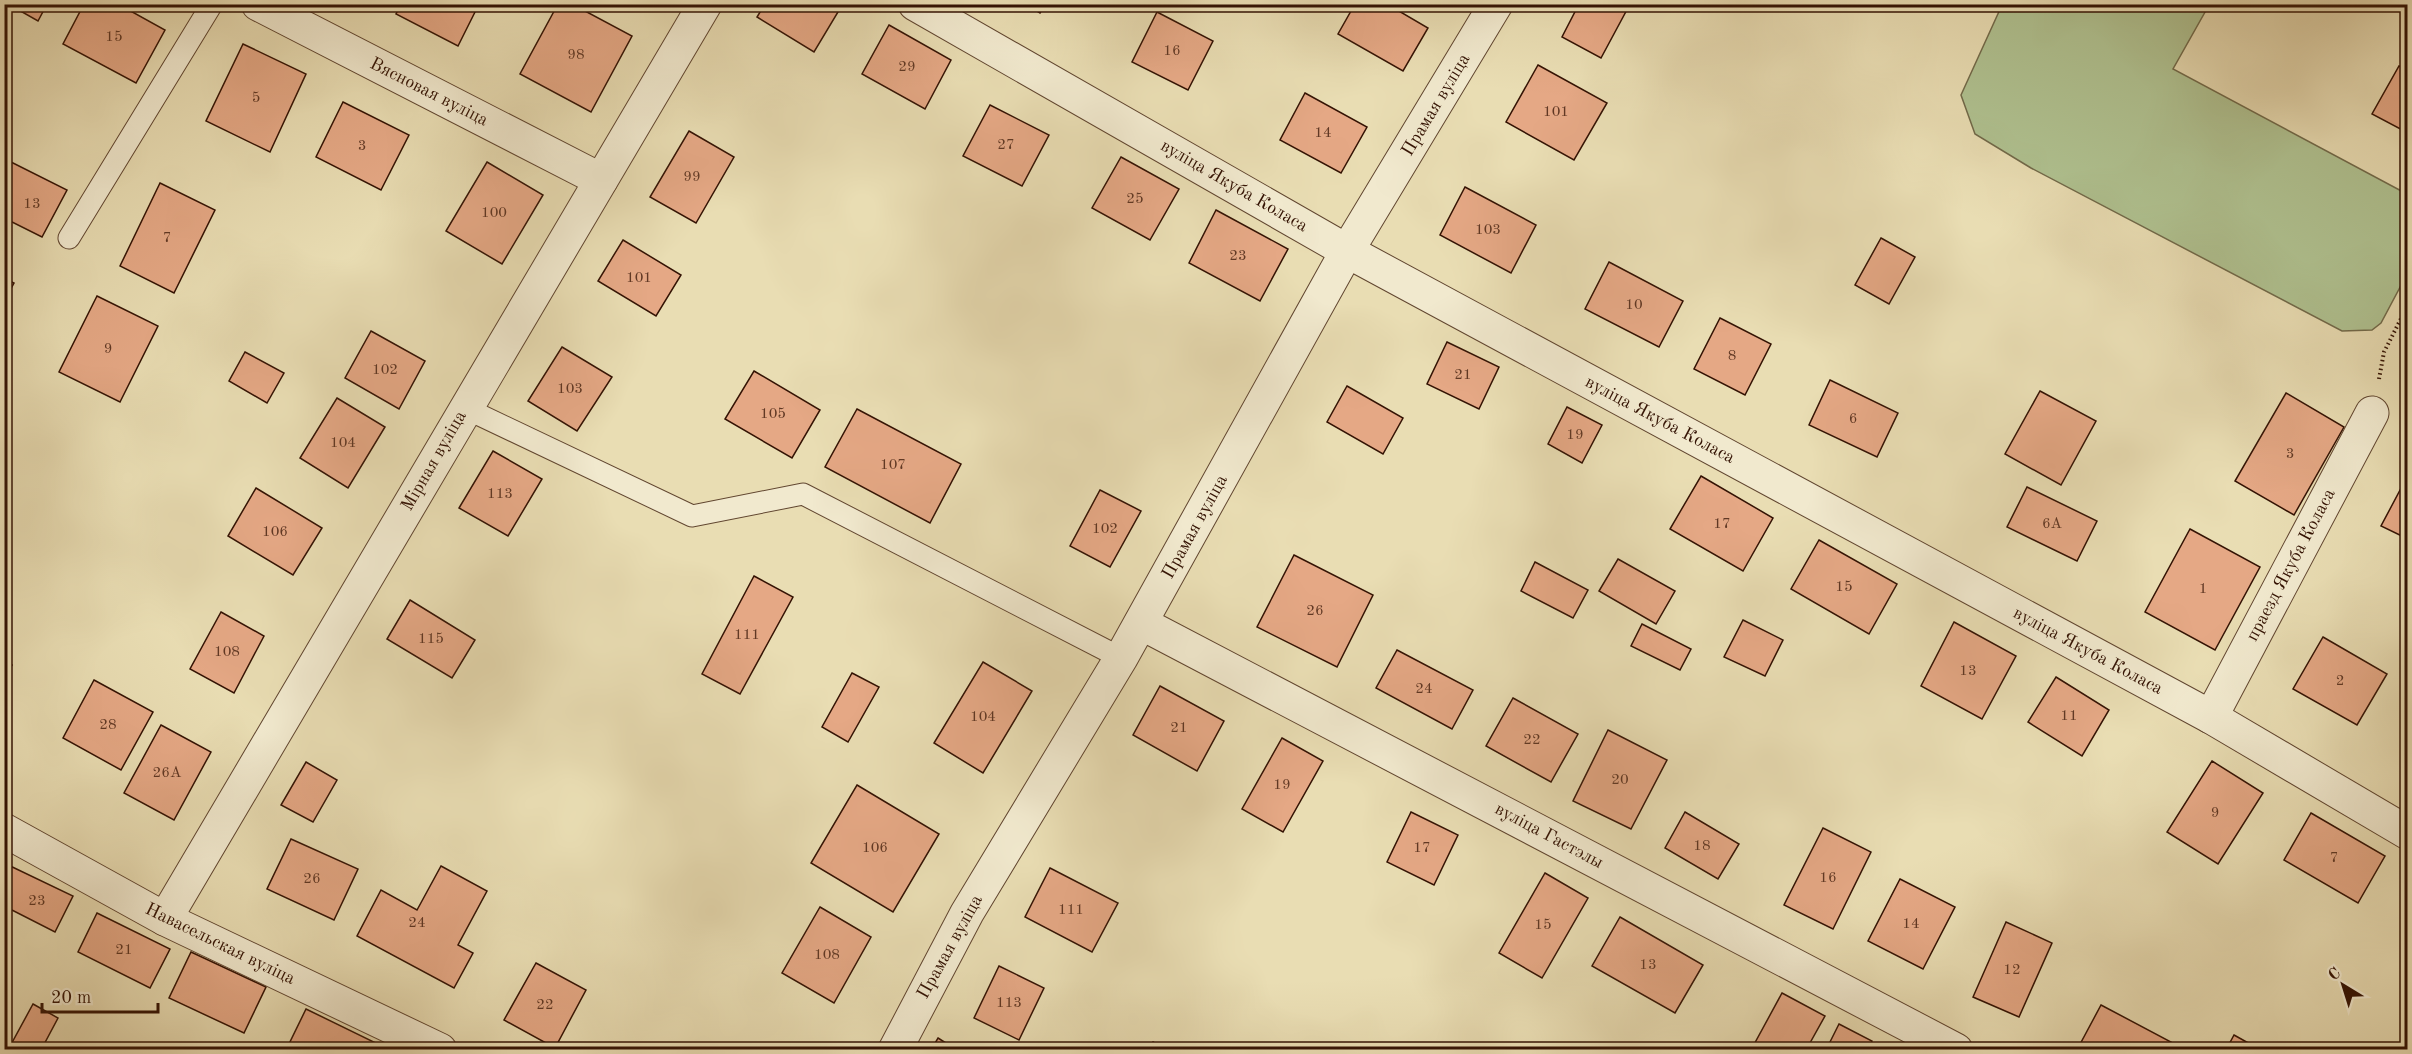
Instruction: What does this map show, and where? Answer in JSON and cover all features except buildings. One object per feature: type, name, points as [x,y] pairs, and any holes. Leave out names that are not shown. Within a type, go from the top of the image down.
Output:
[{"type":"street","name":"Вясновая вуліца","points":[[258,4],[601,180]]},
{"type":"street","name":"Мірная вуліца","points":[[165,919],[705,4]]},
{"type":"street","name":"вуліца Якуба Коласа","points":[[915,4],[1347,251],[2211,717],[2408,833]]},
{"type":"street","name":"Прамая вуліца","points":[[895,1050],[967,913],[1121,658],[1347,251],[1496,4]]},
{"type":"street","name":"праезд Якуба Коласа","points":[[2211,717],[2372,413]]},
{"type":"street","name":"вуліца Гастэлы","points":[[1141,623],[1956,1050]]},
{"type":"street","name":"Навасельская вуліца","points":[[4,830],[165,919],[440,1050]]},
{"type":"lane","points":[[69,238],[212,4]]},
{"type":"lane","points":[[465,408],[692,516],[803,494],[1121,658]]},
{"type":"path","points":[[2372,413],[2384,352],[2408,305]]},
{"type":"green space","points":[[2002,5],[2209,5],[2173,69],[2407,194],[2407,274],[2381,323],[2372,330],[2342,331],[2031,168],[1975,134],[1961,95]]}]
